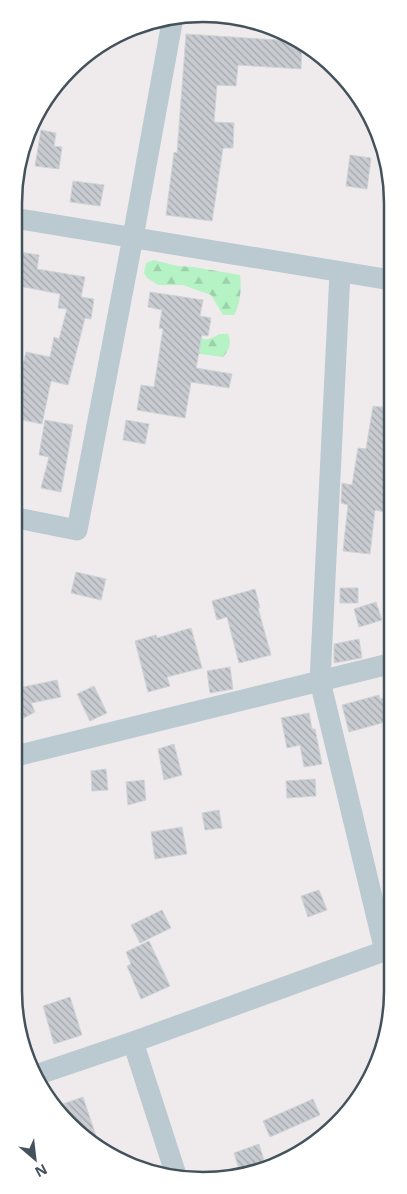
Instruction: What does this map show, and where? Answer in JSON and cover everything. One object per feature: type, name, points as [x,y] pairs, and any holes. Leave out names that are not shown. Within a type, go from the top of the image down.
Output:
[{"type":"street","points":[[22,519],[77,530],[171,25]]},
{"type":"street","points":[[22,219],[384,279]]},
{"type":"street","points":[[340,272],[320,681],[384,943]]},
{"type":"street","points":[[22,755],[384,665]]},
{"type":"street","points":[[42,1073],[384,952]]},
{"type":"street","points":[[133,1042],[174,1169]]},
{"type":"green space","points":[[154,260],[177,266],[240,275],[240,296],[234,315],[223,315],[211,295],[183,285],[158,285],[147,278],[144,273],[146,263]]},
{"type":"green space","points":[[219,334],[228,334],[230,340],[227,352],[223,357],[194,353],[198,337],[209,339]]},
{"type":"building","points":[[186,34],[277,40],[277,38],[284,41],[302,52],[301,69],[238,65],[236,86],[217,85],[214,122],[234,123],[233,148],[223,148],[212,221],[166,215],[174,152],[177,153]]},
{"type":"building","points":[[41,130],[56,133],[54,146],[62,147],[59,169],[35,166]]},
{"type":"building","points":[[350,155],[371,158],[367,189],[346,186]]},
{"type":"building","points":[[73,181],[104,185],[100,206],[70,202]]},
{"type":"building","points":[[22,252],[39,255],[37,269],[85,277],[81,297],[94,299],[91,319],[85,318],[68,385],[51,381],[42,424],[22,420],[22,369],[26,352],[50,357],[54,337],[59,339],[67,309],[58,308],[60,294],[22,287]]},
{"type":"building","points":[[150,292],[203,300],[200,316],[211,318],[208,336],[202,335],[196,368],[232,374],[229,388],[191,382],[185,418],[137,410],[141,385],[154,387],[163,329],[159,328],[162,310],[148,307]]},
{"type":"building","points":[[373,406],[384,407],[384,512],[375,510],[370,554],[343,551],[348,505],[341,503],[342,483],[352,485],[358,448],[366,449]]},
{"type":"building","points":[[45,420],[73,425],[61,492],[41,488],[49,457],[39,455]]},
{"type":"building","points":[[126,420],[149,424],[145,444],[123,440]]},
{"type":"building","points":[[76,572],[106,579],[101,600],[71,593]]},
{"type":"building","points":[[340,588],[358,588],[358,603],[340,603]]},
{"type":"building","points":[[255,589],[260,608],[258,608],[271,655],[239,663],[227,617],[217,620],[212,601]]},
{"type":"building","points":[[376,602],[382,620],[359,627],[354,609]]},
{"type":"building","points":[[191,628],[202,668],[167,677],[170,686],[148,692],[135,641],[156,635],[157,638]]},
{"type":"building","points":[[359,639],[362,658],[334,663],[334,644]]},
{"type":"building","points":[[230,667],[233,689],[210,693],[207,671]]},
{"type":"building","points":[[57,680],[61,697],[31,703],[35,712],[22,719],[22,685],[23,687]]},
{"type":"building","points":[[94,686],[107,713],[90,721],[77,694]]},
{"type":"building","points":[[379,695],[380,699],[384,698],[384,722],[349,732],[342,705]]},
{"type":"building","points":[[309,713],[312,729],[315,729],[322,764],[304,767],[300,745],[287,748],[281,718]]},
{"type":"building","points":[[174,744],[182,775],[164,780],[158,749]]},
{"type":"building","points":[[106,769],[108,790],[92,791],[91,771]]},
{"type":"building","points":[[315,779],[316,796],[287,798],[286,781]]},
{"type":"building","points":[[144,780],[146,800],[128,805],[126,782]]},
{"type":"building","points":[[219,810],[222,828],[205,830],[202,813]]},
{"type":"building","points":[[182,827],[187,854],[155,859],[151,832]]},
{"type":"building","points":[[319,890],[327,910],[308,917],[301,896]]},
{"type":"building","points":[[162,910],[171,928],[140,943],[131,925]]},
{"type":"building","points":[[149,941],[170,986],[141,999],[127,966],[131,964],[126,952]]},
{"type":"building","points":[[70,997],[82,1035],[54,1044],[43,1006]]},
{"type":"building","points":[[83,1097],[96,1136],[84,1127],[62,1104]]},
{"type":"building","points":[[313,1099],[320,1115],[270,1137],[263,1121]]},
{"type":"building","points":[[259,1144],[264,1161],[239,1168],[234,1153]]}]
